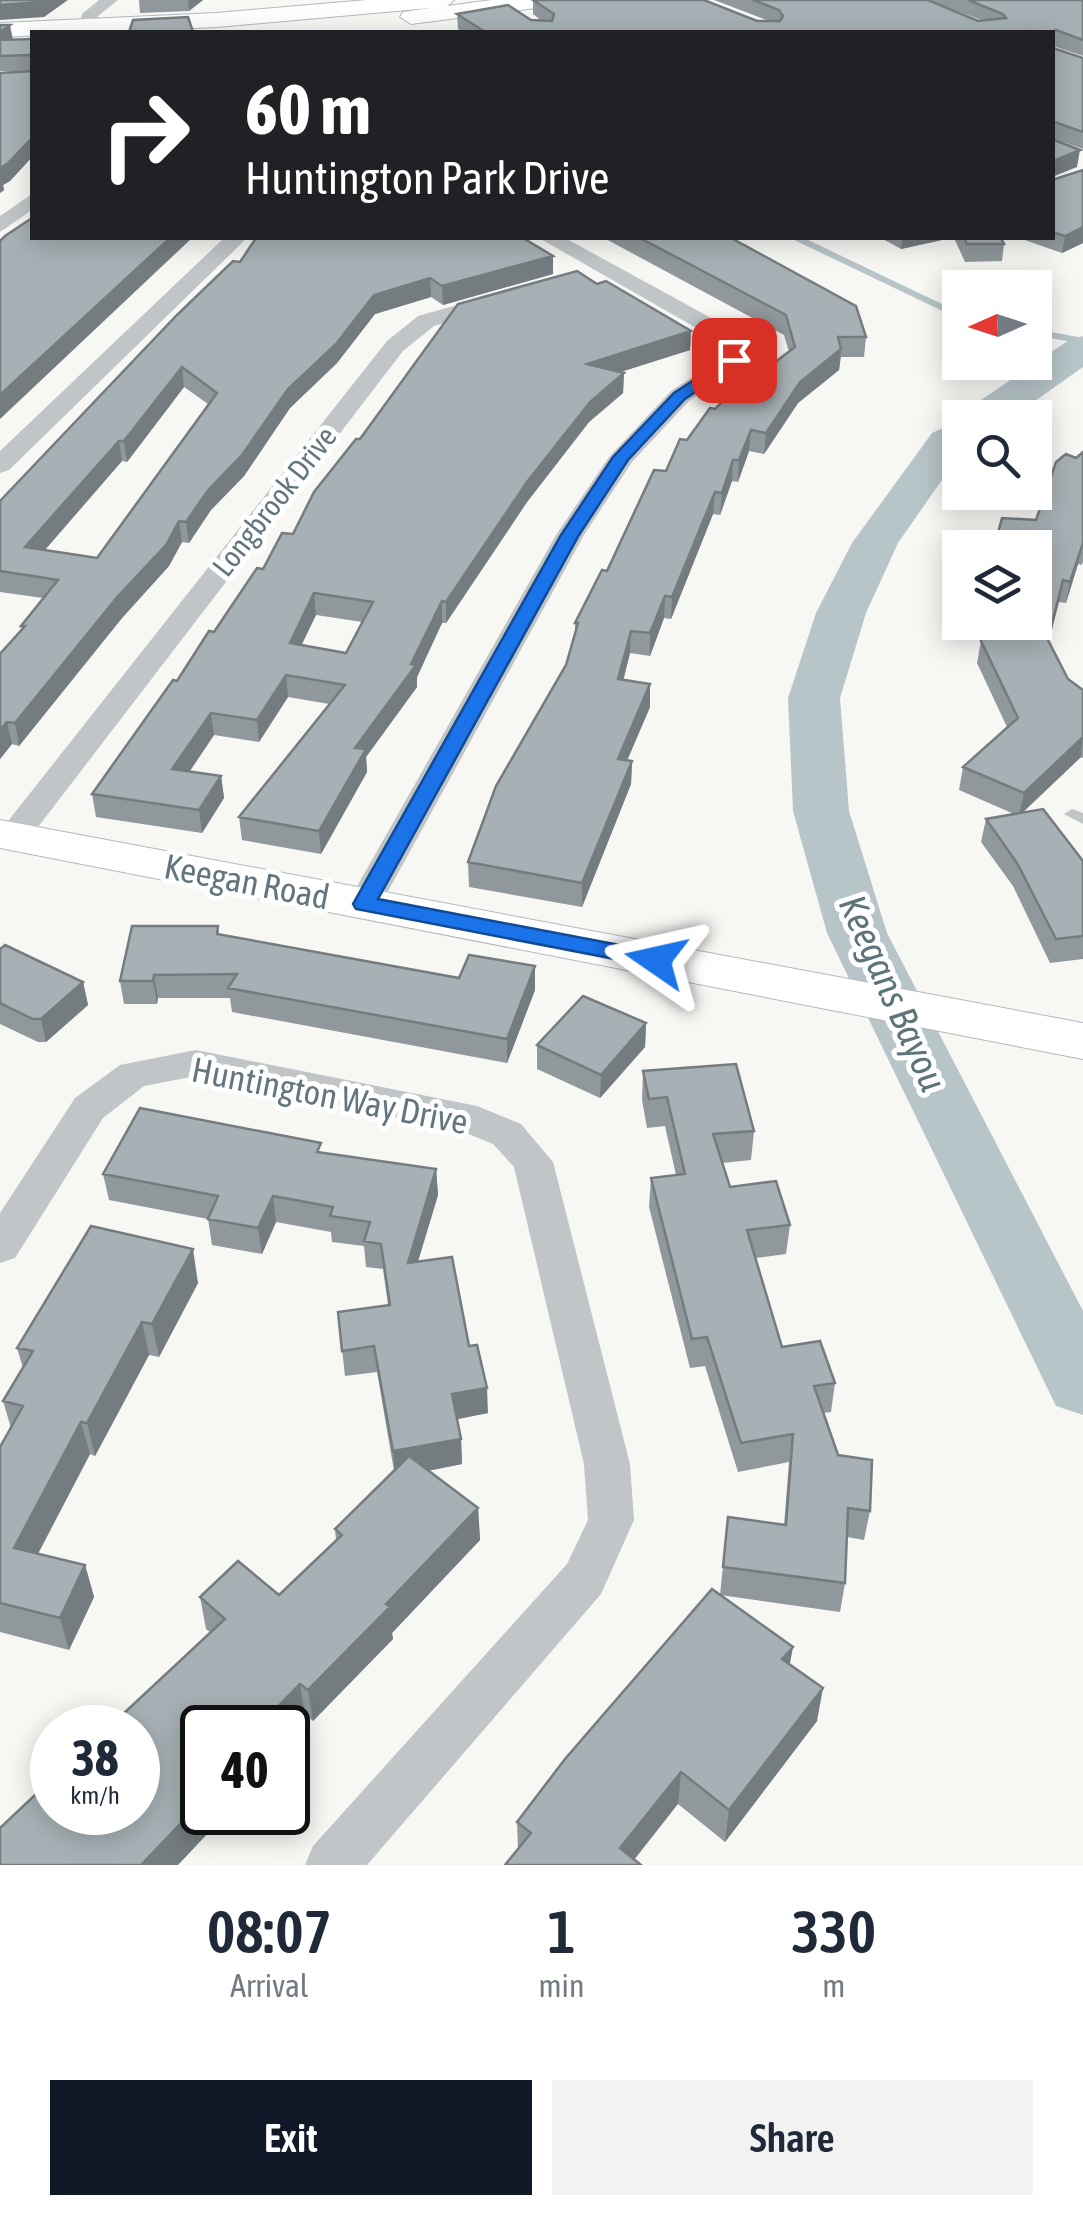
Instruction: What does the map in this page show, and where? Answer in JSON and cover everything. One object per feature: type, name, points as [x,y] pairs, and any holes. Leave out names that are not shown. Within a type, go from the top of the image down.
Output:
[{"type":"main road","points":[[220,29],[444,0]]},
{"type":"main road","points":[[0,30],[220,29],[544,0]]},
{"type":"main road","points":[[0,42],[30,41]]},
{"type":"main road","name":"Keegan Road","points":[[6,836],[1083,1041]]},
{"type":"street","points":[[88,30],[90,14],[110,0]]},
{"type":"street","points":[[500,3],[530,23]]},
{"type":"street","points":[[0,226],[30,202]]},
{"type":"street","points":[[0,465],[234,240]]},
{"type":"street","points":[[364,904],[570,535],[622,457],[680,396],[734,360],[737,350],[727,336],[554,240]]},
{"type":"street","points":[[572,280],[608,270]]},
{"type":"street","name":"Longbrook Drive","points":[[6,836],[394,346],[426,321],[517,296]]},
{"type":"street","name":"Huntington Way Drive","points":[[0,1247],[89,1108],[133,1074],[196,1062],[462,1116],[507,1134],[532,1162],[607,1464],[611,1520],[584,1578],[332,1865]]},
{"type":"building","points":[[0,0],[45,0],[0,5]]},
{"type":"building","points":[[533,0],[704,0],[757,21],[780,21],[783,16],[779,10],[753,0],[928,0],[978,21],[1006,18],[968,0],[1083,0],[1083,40],[1056,30],[482,30],[457,14],[508,5],[531,20],[552,21],[554,14]]},
{"type":"building","points":[[188,17],[192,30],[130,30],[133,20]]},
{"type":"building","points":[[30,39],[30,56],[0,56],[0,40]]},
{"type":"building","points":[[1055,49],[1083,58],[1083,132],[1055,122]]},
{"type":"building","points":[[30,71],[30,140],[0,168],[0,73]]},
{"type":"building","points":[[1055,140],[1080,150],[1055,160]]},
{"type":"building","points":[[1083,170],[1083,227],[1065,236],[1055,233],[1055,179]]},
{"type":"building","points":[[30,219],[30,240],[168,240],[0,395],[0,241]]},
{"type":"building","points":[[255,240],[526,240],[553,256],[442,286],[430,278],[374,295],[336,344],[288,389],[242,455],[209,489],[186,522],[179,521],[166,545],[118,596],[15,723],[7,722],[0,730],[0,654],[58,580],[0,571],[0,501],[233,261],[240,262]],"holes":[[[182,367],[217,393],[97,558],[25,547],[119,441],[124,441]]]},
{"type":"building","points":[[644,240],[735,240],[856,306],[866,337],[838,337],[841,349],[800,382],[766,433],[751,430],[739,460],[733,460],[722,493],[715,492],[672,597],[665,596],[650,633],[631,631],[618,679],[650,684],[618,759],[632,761],[582,883],[468,862],[496,786],[566,665],[575,623],[602,570],[607,571],[654,470],[666,471],[680,439],[687,440],[710,408],[715,409],[745,378],[753,379],[795,347],[786,315]]},
{"type":"building","points":[[965,240],[1002,240],[1004,244],[967,244]]},
{"type":"building","points":[[577,271],[597,284],[606,281],[691,331],[587,364],[624,373],[590,402],[527,482],[446,602],[442,601],[411,664],[416,665],[355,748],[366,749],[319,831],[239,817],[345,685],[286,675],[257,720],[211,713],[172,769],[221,776],[199,810],[92,794],[173,680],[177,681],[209,631],[214,632],[257,568],[263,569],[282,533],[293,534],[314,492],[356,439],[360,439],[458,304]],"holes":[[[314,593],[373,602],[346,653],[290,643]]]},
{"type":"building","points":[[1083,452],[1083,543],[1070,582],[1063,580],[1052,624],[1052,530],[999,530],[1002,518],[1036,520],[1039,510],[1052,510],[1052,474],[1056,462],[1066,454],[1076,458]]},
{"type":"building","points":[[1048,640],[1068,679],[1083,690],[1083,737],[1024,793],[963,767],[1018,718],[981,641]]},
{"type":"building","points":[[1043,809],[1083,861],[1083,936],[1056,939],[1017,863],[986,819]]},
{"type":"building","points":[[132,926],[218,926],[217,934],[459,978],[469,955],[535,966],[507,1039],[228,988],[237,974],[154,975],[153,981],[120,981]]},
{"type":"building","points":[[5,945],[83,982],[41,1019],[33,1019],[0,1003],[0,949]]},
{"type":"building","points":[[583,996],[646,1023],[601,1075],[537,1045]]},
{"type":"building","points":[[736,1064],[754,1131],[713,1134],[730,1187],[776,1181],[790,1225],[747,1230],[782,1347],[820,1341],[835,1383],[814,1386],[838,1455],[872,1460],[870,1511],[848,1508],[845,1583],[723,1567],[728,1517],[786,1525],[793,1434],[741,1443],[707,1337],[692,1339],[651,1178],[685,1174],[667,1097],[649,1099],[643,1071]]},
{"type":"building","points":[[140,1108],[321,1143],[317,1152],[436,1169],[408,1263],[452,1257],[469,1346],[477,1345],[487,1388],[452,1394],[461,1439],[393,1451],[374,1346],[342,1351],[338,1312],[390,1305],[381,1244],[364,1241],[370,1222],[330,1216],[333,1207],[273,1196],[258,1228],[208,1219],[218,1196],[103,1174]]},
{"type":"building","points":[[91,1226],[193,1249],[152,1324],[142,1322],[87,1423],[81,1422],[14,1548],[85,1565],[60,1618],[0,1603],[0,1447],[23,1406],[3,1401],[33,1351],[17,1348]]},
{"type":"building","points":[[409,1456],[478,1508],[386,1604],[390,1607],[308,1690],[300,1684],[279,1705],[180,1705],[180,1824],[141,1865],[0,1865],[0,1828],[30,1800],[30,1835],[160,1835],[160,1705],[133,1705],[225,1619],[200,1597],[238,1561],[279,1595],[342,1535],[335,1529]]},
{"type":"building","points":[[712,1589],[793,1647],[782,1659],[823,1688],[729,1810],[681,1772],[620,1848],[641,1865],[505,1865],[531,1833],[517,1822],[565,1759]]},
{"type":"waterway","points":[[801,240],[942,307]]},
{"type":"waterway","points":[[1052,335],[1083,341]]},
{"type":"waterway","name":"Keegans Bayou","points":[[1009,400],[1083,348]]},
{"type":"waterway","name":"Keegans Bayou","points":[[942,449],[875,543],[841,613],[814,698],[821,811],[857,933],[1083,1384]]},
{"type":"route","points":[[656,960],[364,904],[570,535],[622,457],[680,396],[734,360]]}]
